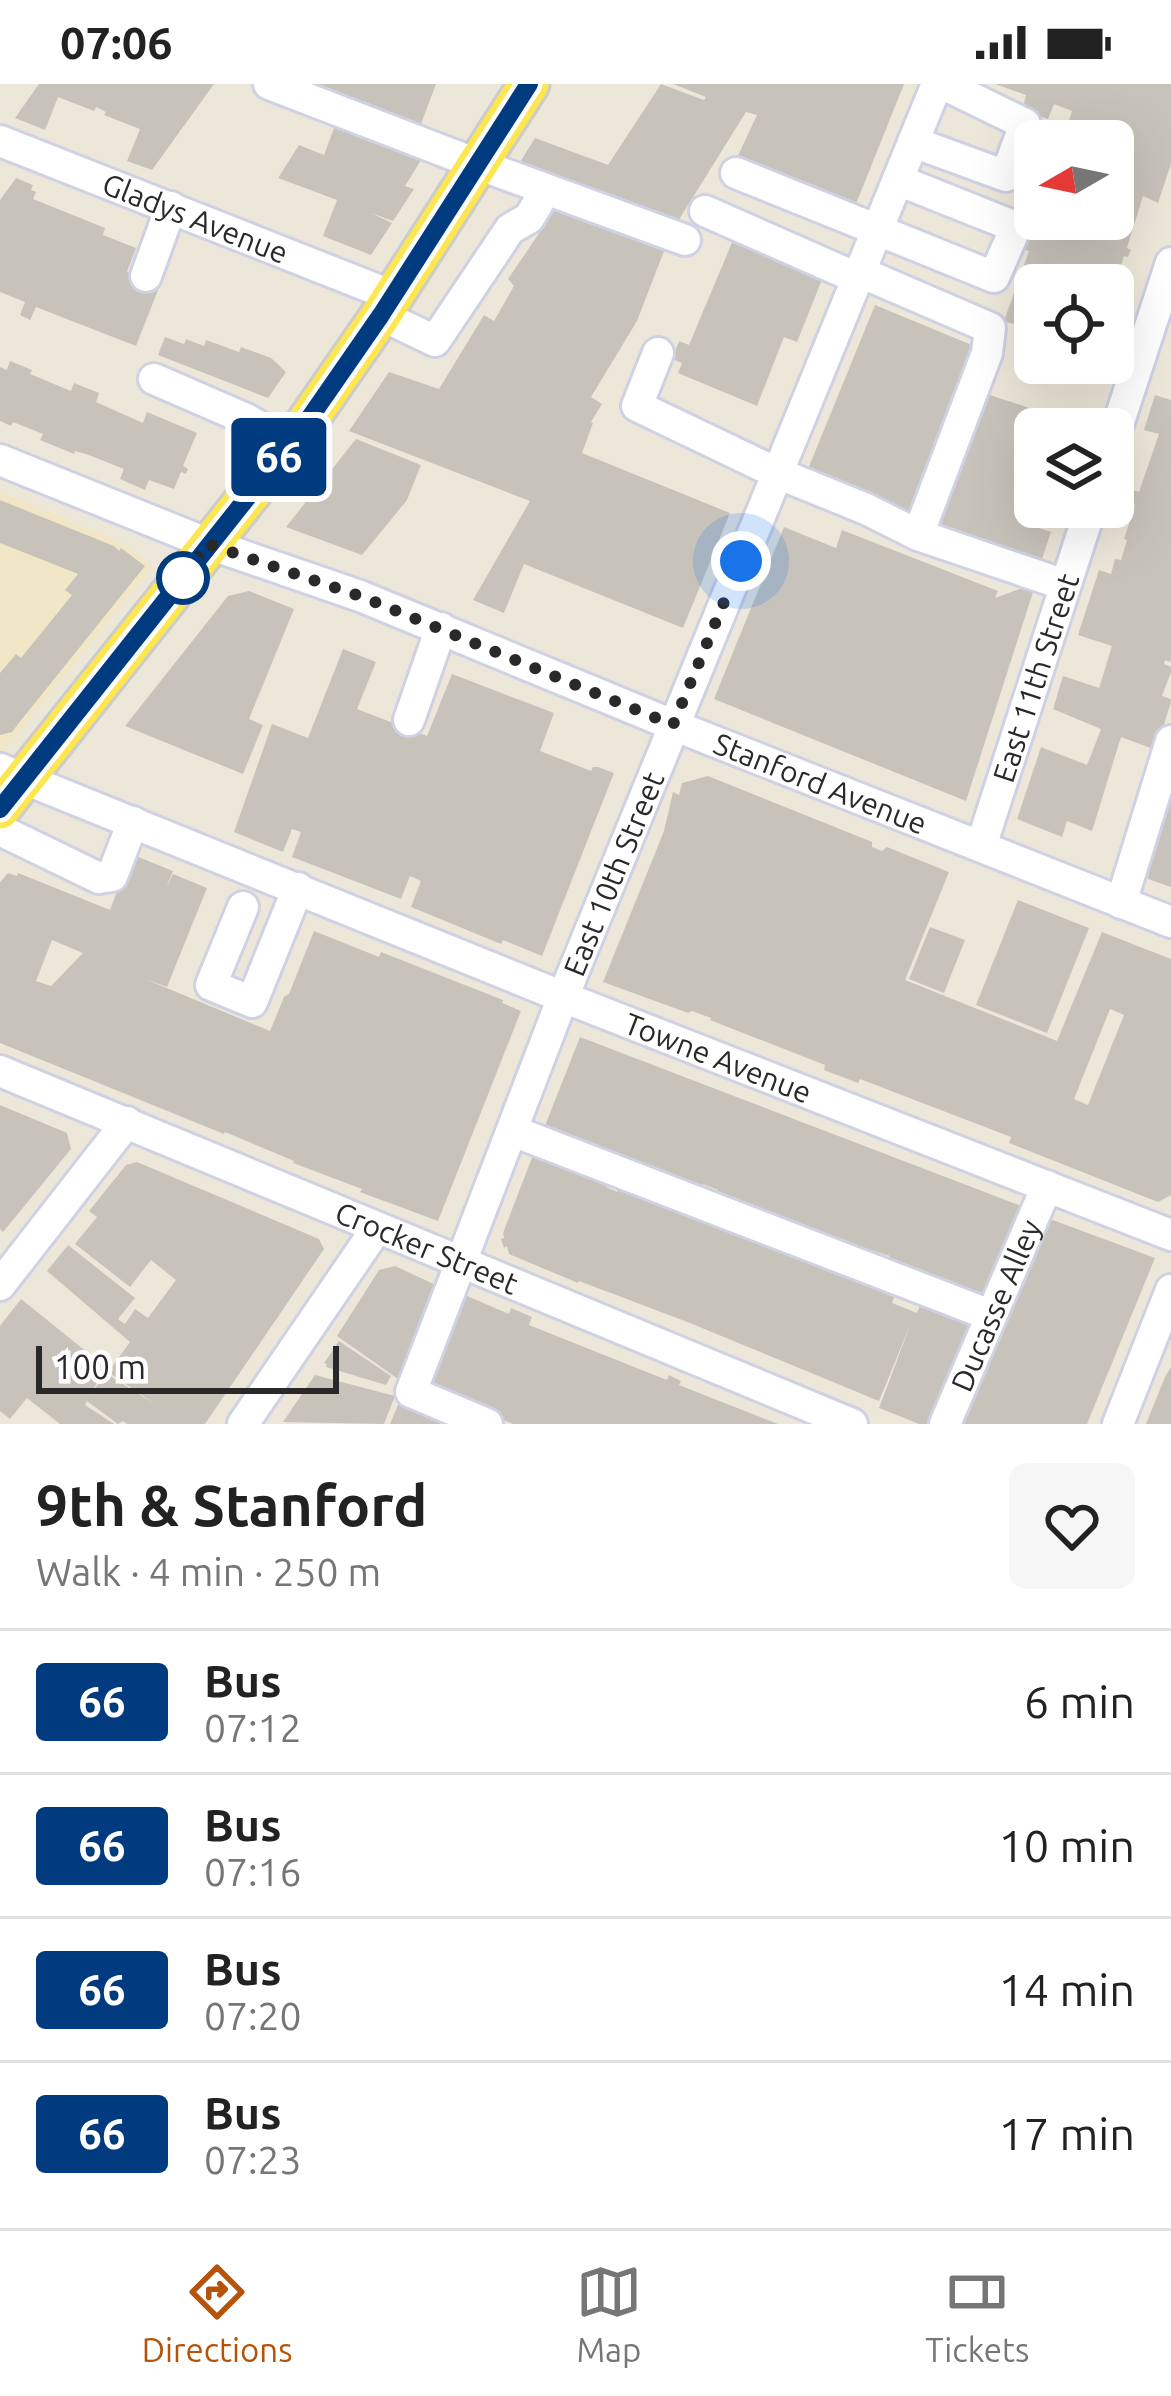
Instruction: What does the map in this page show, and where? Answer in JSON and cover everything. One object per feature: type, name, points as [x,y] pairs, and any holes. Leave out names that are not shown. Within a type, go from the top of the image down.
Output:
[{"type":"main road","points":[[8,785],[290,444],[387,306],[529,84]]},
{"type":"street","points":[[269,84],[685,240]]},
{"type":"street","points":[[913,142],[1006,176],[1025,124],[940,84]]},
{"type":"street","name":"East 10th Street","points":[[487,1424],[411,1392],[673,725],[940,84]]},
{"type":"street","name":"Gladys Avenue","points":[[0,141],[171,207],[387,306],[435,341],[510,229],[530,218],[538,203]]},
{"type":"street","points":[[736,172],[994,277],[1016,227],[898,180]]},
{"type":"street","points":[[146,276],[171,207]]},
{"type":"street","points":[[705,212],[990,328],[987,353],[918,536]]},
{"type":"street","points":[[1123,408],[1171,263]]},
{"type":"street","points":[[658,353],[637,406],[918,536],[1065,585]]},
{"type":"street","points":[[154,380],[247,419],[290,444]]},
{"type":"street","name":"Stanford Avenue","points":[[0,460],[208,544],[360,596],[1171,922]]},
{"type":"street","name":"East 11th Street","points":[[981,846],[1084,528]]},
{"type":"street","points":[[409,721],[441,628]]},
{"type":"street","points":[[1121,902],[1171,741]]},
{"type":"street","name":"Towne Avenue","points":[[8,785],[133,822],[563,997],[1171,1234]]},
{"type":"street","points":[[0,830],[98,878],[112,875],[133,822]]},
{"type":"street","points":[[243,908],[211,985],[252,1002],[298,888]]},
{"type":"street","name":"Crocker Street","points":[[0,1071],[851,1424]]},
{"type":"street","points":[[0,1285],[127,1122]]},
{"type":"street","points":[[513,1131],[990,1315]]},
{"type":"street","name":"Ducasse Alley","points":[[945,1424],[1047,1186]]},
{"type":"street","points":[[243,1424],[377,1228]]},
{"type":"street","points":[[1118,1424],[1171,1290]]},
{"type":"shaded area","points":[[0,492],[120,541],[153,566],[4,752],[0,750]]},
{"type":"building","points":[[39,84],[214,84],[152,170],[127,161],[140,129],[96,107],[94,111],[58,97],[45,130],[15,118]]},
{"type":"building","points":[[302,84],[436,84],[419,129]]},
{"type":"building","points":[[661,84],[704,100],[706,97],[673,84],[904,84],[854,209],[736,160],[757,115],[746,112],[675,226],[517,167],[535,138],[608,165]]},
{"type":"building","points":[[995,84],[1171,84],[1171,164],[1158,203],[1143,196],[1134,225],[1134,120],[1069,120],[1072,111],[1054,104],[1048,119],[1022,111],[1026,95]]},
{"type":"building","points":[[337,120],[426,152],[405,186],[414,189],[393,221],[371,213],[392,223],[371,255],[323,236],[337,200],[278,178],[299,145],[324,155]]},
{"type":"building","points":[[16,178],[33,185],[33,199],[105,228],[103,235],[136,248],[127,272],[160,285],[136,346],[36,307],[30,320],[20,315],[25,302],[0,292],[0,200]]},
{"type":"building","points":[[559,204],[666,246],[637,321],[591,397],[602,404],[582,453],[730,513],[683,628],[524,564],[504,613],[473,600],[530,501],[349,431],[389,372],[439,389],[484,315],[494,321],[514,286],[508,279]]},
{"type":"building","points":[[733,240],[823,277],[797,342],[784,337],[757,406],[678,373],[682,363],[672,359],[679,341],[689,345]]},
{"type":"building","points":[[1026,240],[1129,240],[1127,248],[1131,250],[1122,264],[1024,264],[1029,251],[1023,249]]},
{"type":"building","points":[[1014,293],[1014,324],[1004,321]]},
{"type":"building","points":[[875,305],[979,348],[916,518],[806,474]]},
{"type":"building","points":[[165,337],[204,346],[206,340],[239,352],[241,347],[271,358],[286,372],[268,398],[158,355]]},
{"type":"building","points":[[10,361],[71,391],[74,383],[99,393],[96,402],[143,423],[147,412],[197,433],[183,466],[188,469],[186,474],[181,472],[174,489],[149,480],[145,490],[120,479],[124,469],[74,454],[40,440],[43,434],[0,421],[0,367],[7,370]]},
{"type":"building","points":[[978,391],[1030,408],[1014,408],[1014,528],[1051,532],[1040,565],[929,529]]},
{"type":"building","points":[[1155,395],[1171,400],[1171,662],[1164,664],[1171,672],[1162,696],[1171,702],[1156,750],[1121,737],[1092,831],[1067,821],[1062,837],[1017,819],[1041,747],[1087,765],[1101,729],[1053,709],[1063,676],[1100,685],[1112,646],[1078,635],[1099,570],[1111,574],[1115,559],[1121,560],[1128,528],[1134,528],[1134,490],[1139,492],[1159,434],[1144,430]]},
{"type":"building","points":[[356,439],[421,465],[407,500],[362,555],[286,527]]},
{"type":"building","points":[[0,500],[121,548],[145,566],[12,732],[0,735],[0,673],[16,654],[21,658],[72,595],[65,590],[78,574],[0,543]]},
{"type":"building","points":[[784,527],[836,548],[842,530],[998,591],[995,598],[1025,587],[1034,589],[966,801],[714,699]]},
{"type":"building","points":[[249,591],[294,609],[249,719],[263,725],[243,774],[125,726],[228,596]]},
{"type":"building","points":[[343,649],[376,662],[357,709],[427,736],[452,674],[554,713],[540,751],[591,771],[598,767],[614,773],[542,956],[411,907],[421,881],[410,876],[401,899],[292,857],[301,832],[292,829],[283,852],[234,832],[272,724],[308,738]]},
{"type":"building","points":[[708,776],[872,842],[872,847],[882,851],[887,847],[949,872],[905,980],[1057,1041],[1102,932],[1171,959],[1171,1195],[1158,1202],[1009,1143],[1011,1137],[860,1079],[858,1083],[824,1070],[825,1065],[711,1018],[603,982],[664,831],[673,792],[679,795],[682,783]],"holes":[[[1110,1009],[1124,1015],[1088,1105],[1074,1099]]]},
{"type":"building","points":[[1171,797],[1171,887],[1148,879]]},
{"type":"building","points":[[131,854],[173,871],[166,888],[173,874],[207,888],[167,987],[145,979],[270,1031],[314,931],[379,957],[381,952],[521,1011],[438,1221],[0,1043],[0,882],[8,873],[18,873],[110,910]],"holes":[[[52,940],[83,953],[51,986],[36,981]]]},
{"type":"building","points":[[1018,900],[1089,928],[1047,1033],[976,1005]]},
{"type":"building","points":[[930,927],[965,940],[944,993],[909,979]]},
{"type":"building","points":[[580,1037],[1029,1209],[986,1309],[884,1270],[890,1256],[874,1251],[870,1263],[713,1202],[718,1190],[703,1184],[702,1188],[691,1185],[620,1155],[616,1164],[541,1136]]},
{"type":"building","points":[[0,1105],[67,1133],[71,1149],[3,1232],[0,1229]]},
{"type":"building","points":[[533,1155],[617,1192],[619,1187],[897,1289],[892,1303],[917,1313],[923,1298],[978,1319],[943,1424],[919,1424],[879,1408],[911,1323],[879,1401],[509,1254],[501,1239]]},
{"type":"building","points":[[137,1162],[319,1239],[324,1249],[205,1424],[118,1424],[87,1401],[85,1405],[114,1424],[60,1424],[27,1398],[10,1419],[0,1411],[0,1326],[21,1299],[108,1369],[87,1397],[107,1374],[155,1404],[108,1372],[130,1342],[47,1271],[68,1245],[135,1298],[118,1319],[125,1324],[135,1309],[148,1318],[176,1280],[151,1260],[130,1287],[75,1244],[97,1217],[89,1211],[126,1165]]},
{"type":"building","points":[[1042,1216],[1155,1258],[1087,1424],[956,1424]]},
{"type":"building","points":[[395,1266],[438,1286],[401,1381],[337,1336],[379,1270]]},
{"type":"building","points":[[467,1296],[509,1314],[511,1308],[532,1317],[529,1325],[667,1380],[669,1375],[681,1381],[679,1385],[778,1424],[513,1424],[491,1415],[418,1384]]},
{"type":"building","points":[[339,1341],[391,1376],[386,1385],[326,1367]]},
{"type":"building","points":[[1171,1367],[1171,1424],[1146,1424],[1165,1377]]},
{"type":"building","points":[[315,1375],[395,1396],[384,1424],[283,1422]]},
{"type":"building","points":[[400,1400],[458,1424],[390,1424]]},
{"type":"bus line","name":"66","points":[[0,809],[304,426],[529,84]]},
{"type":"route","points":[[183,578],[170,593],[208,544],[360,596],[673,725],[741,561]]}]
